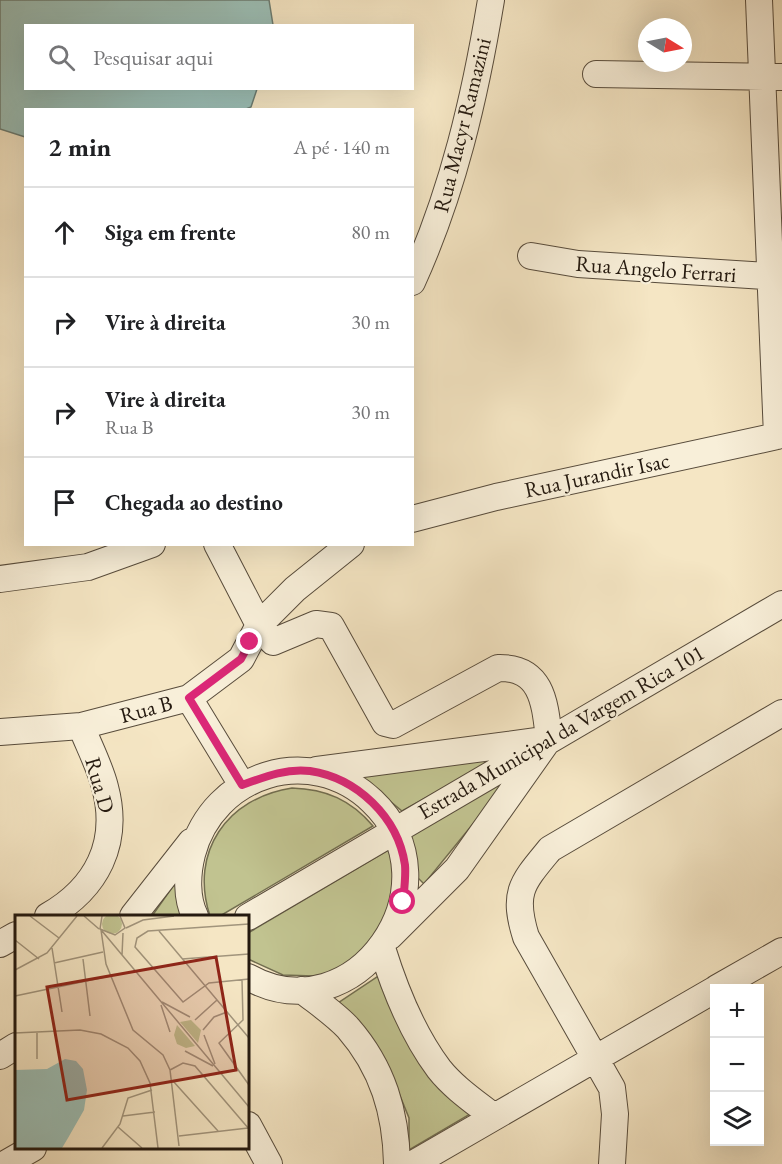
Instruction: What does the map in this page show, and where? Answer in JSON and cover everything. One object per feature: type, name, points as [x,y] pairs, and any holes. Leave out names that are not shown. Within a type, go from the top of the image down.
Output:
[{"type":"street","name":"Rua Macyr Ramazini","points":[[414,278],[435,233],[455,171],[483,48],[491,0]]},
{"type":"street","points":[[759,0],[771,76],[779,436]]},
{"type":"street","points":[[596,74],[771,76]]},
{"type":"street","name":"Rua Angelo Ferrari","points":[[531,256],[579,264],[776,277]]},
{"type":"street","name":"Rua Jurandir Isac","points":[[414,518],[496,497],[779,436]]},
{"type":"street","points":[[0,579],[88,567],[146,546]]},
{"type":"street","points":[[218,546],[259,625],[273,642],[316,624],[331,626],[385,723],[393,724],[498,668],[513,668],[528,676],[544,697],[549,739],[457,869],[360,970],[332,984],[249,998]]},
{"type":"street","points":[[259,625],[295,589],[349,546]]},
{"type":"street","name":"Estrada Municipal da Vargem Rica 101","points":[[249,916],[782,604]]},
{"type":"street","name":"Rua B","points":[[1,733],[81,726],[189,698],[241,659],[259,625]]},
{"type":"street","points":[[189,698],[242,785]]},
{"type":"street","points":[[612,1164],[615,1114],[612,1088],[597,1058],[526,937],[517,910],[522,888],[528,875],[550,849],[782,713]]},
{"type":"street","name":"Rua D","points":[[50,915],[78,896],[97,870],[108,845],[111,818],[105,786],[81,726]]},
{"type":"street","points":[[134,915],[197,835],[216,806],[242,785],[274,772],[309,771],[549,739]]},
{"type":"street","points":[[309,771],[343,781],[373,801],[394,830],[405,866],[403,902],[386,942],[403,1006],[439,1069],[463,1094],[494,1117]]},
{"type":"street","points":[[194,915],[191,908],[188,871],[197,835]]},
{"type":"street","points":[[0,944],[15,936]]},
{"type":"street","points":[[725,984],[782,951]]},
{"type":"street","points":[[249,978],[259,983],[297,990],[347,1027],[382,1079],[394,1123],[397,1164]]},
{"type":"street","points":[[413,1164],[710,992]]},
{"type":"street","points":[[0,1056],[15,1048]]},
{"type":"street","points":[[249,1127],[269,1164]]},
{"type":"street","points":[[5,1164],[31,1149]]},
{"type":"green space","points":[[487,760],[489,763],[402,811],[361,777]]},
{"type":"green space","points":[[512,776],[424,884],[417,877],[409,834]]},
{"type":"green space","points":[[292,788],[327,794],[356,809],[373,826],[222,915],[210,915],[205,893],[205,870],[210,850],[219,832],[232,816],[249,803],[269,794]]},
{"type":"green space","points":[[390,849],[395,894],[369,949],[330,973],[314,976],[283,975],[249,959],[249,932]]},
{"type":"green space","points":[[178,879],[183,915],[153,915]]},
{"type":"green space","points":[[383,973],[413,1051],[437,1086],[472,1113],[409,1150],[409,1118],[392,1076],[338,1003]]},
{"type":"water","points":[[0,0],[269,0],[273,24],[24,24],[24,90],[257,90],[251,107],[24,108],[24,137],[0,129]]},
{"type":"route","points":[[250,642],[241,659],[189,698],[242,785],[274,772],[309,771],[343,781],[373,801],[394,830],[405,866],[403,902]]}]
